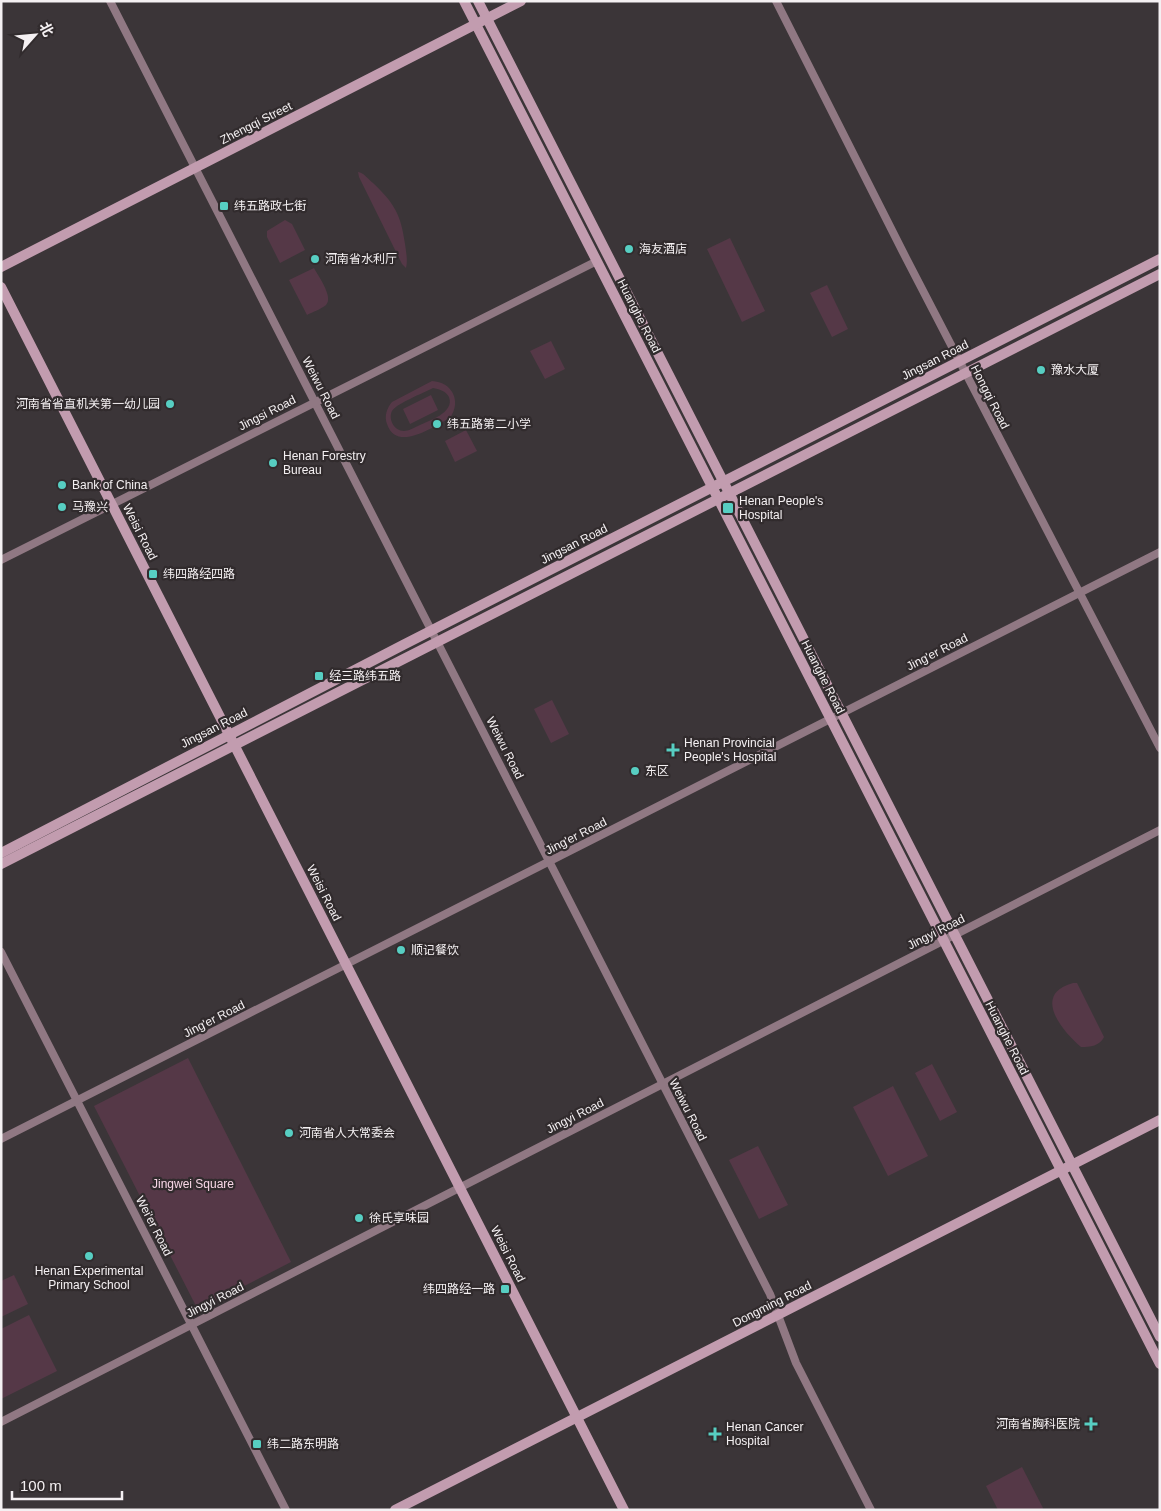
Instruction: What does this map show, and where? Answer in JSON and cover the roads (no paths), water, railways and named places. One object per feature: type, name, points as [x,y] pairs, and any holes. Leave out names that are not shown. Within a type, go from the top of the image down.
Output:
[{"type":"main road","name":"Huanghe Road","points":[[464,1],[1160,1364]]},
{"type":"main road","name":"Huanghe Road","points":[[478,1],[1160,1337]]},
{"type":"main road","name":"Zhengqi Street","points":[[1,267],[521,1]]},
{"type":"main road","name":"Jingsan Road","points":[[1,853],[432,630],[1160,259]]},
{"type":"main road","name":"Jingsan Road","points":[[1,864],[1160,274]]},
{"type":"main road","name":"Weisi Road","points":[[1,287],[624,1510]]},
{"type":"main road","name":"Dongming Road","points":[[395,1510],[1160,1120]]},
{"type":"street","name":"Weiwu Road","points":[[110,1],[770,1294],[796,1363],[871,1510]]},
{"type":"street","name":"Hongqi Road","points":[[776,1],[1160,748]]},
{"type":"street","name":"Jingsi Road","points":[[1,560],[597,261]]},
{"type":"street","name":"Jing'er Road","points":[[1,1140],[1160,552]]},
{"type":"street","name":"Jingyi Road","points":[[1,1422],[1160,830]]},
{"type":"street","name":"Wei'er Road","points":[[1,952],[286,1510]]},
{"type":"place","name":"纬五路政七街","points":[[224,206]]},
{"type":"place","name":"海友酒店","points":[[629,249]]},
{"type":"place","name":"河南省水利厅","points":[[315,259]]},
{"type":"place","name":"豫水大厦","points":[[1041,370]]},
{"type":"place","name":"河南省省直机关第一幼儿园","points":[[170,404]]},
{"type":"place","name":"纬五路第二小学","points":[[437,424]]},
{"type":"place","name":"Henan Forestry Bureau","points":[[273,463]]},
{"type":"place","name":"Bank of China","points":[[62,485]]},
{"type":"place","name":"马豫兴","points":[[62,507]]},
{"type":"place","name":"Henan People's Hospital","points":[[728,508]]},
{"type":"place","name":"纬四路经四路","points":[[153,574]]},
{"type":"place","name":"经三路纬五路","points":[[319,676]]},
{"type":"place","name":"Henan Provincial People's Hospital","points":[[673,750]]},
{"type":"place","name":"东区","points":[[635,771]]},
{"type":"place","name":"顺记餐饮","points":[[401,950]]},
{"type":"place","name":"河南省人大常委会","points":[[289,1133]]},
{"type":"place","name":"徐氏享味园","points":[[359,1218]]},
{"type":"place","name":"Henan Experimental Primary School","points":[[89,1256]]},
{"type":"place","name":"纬四路经一路","points":[[505,1289]]},
{"type":"place","name":"河南省胸科医院","points":[[1091,1424]]},
{"type":"place","name":"Henan Cancer Hospital","points":[[715,1434]]},
{"type":"place","name":"纬二路东明路","points":[[257,1444]]},
{"type":"park label","name":"Jingwei Square","points":[[193,1184]]}]
